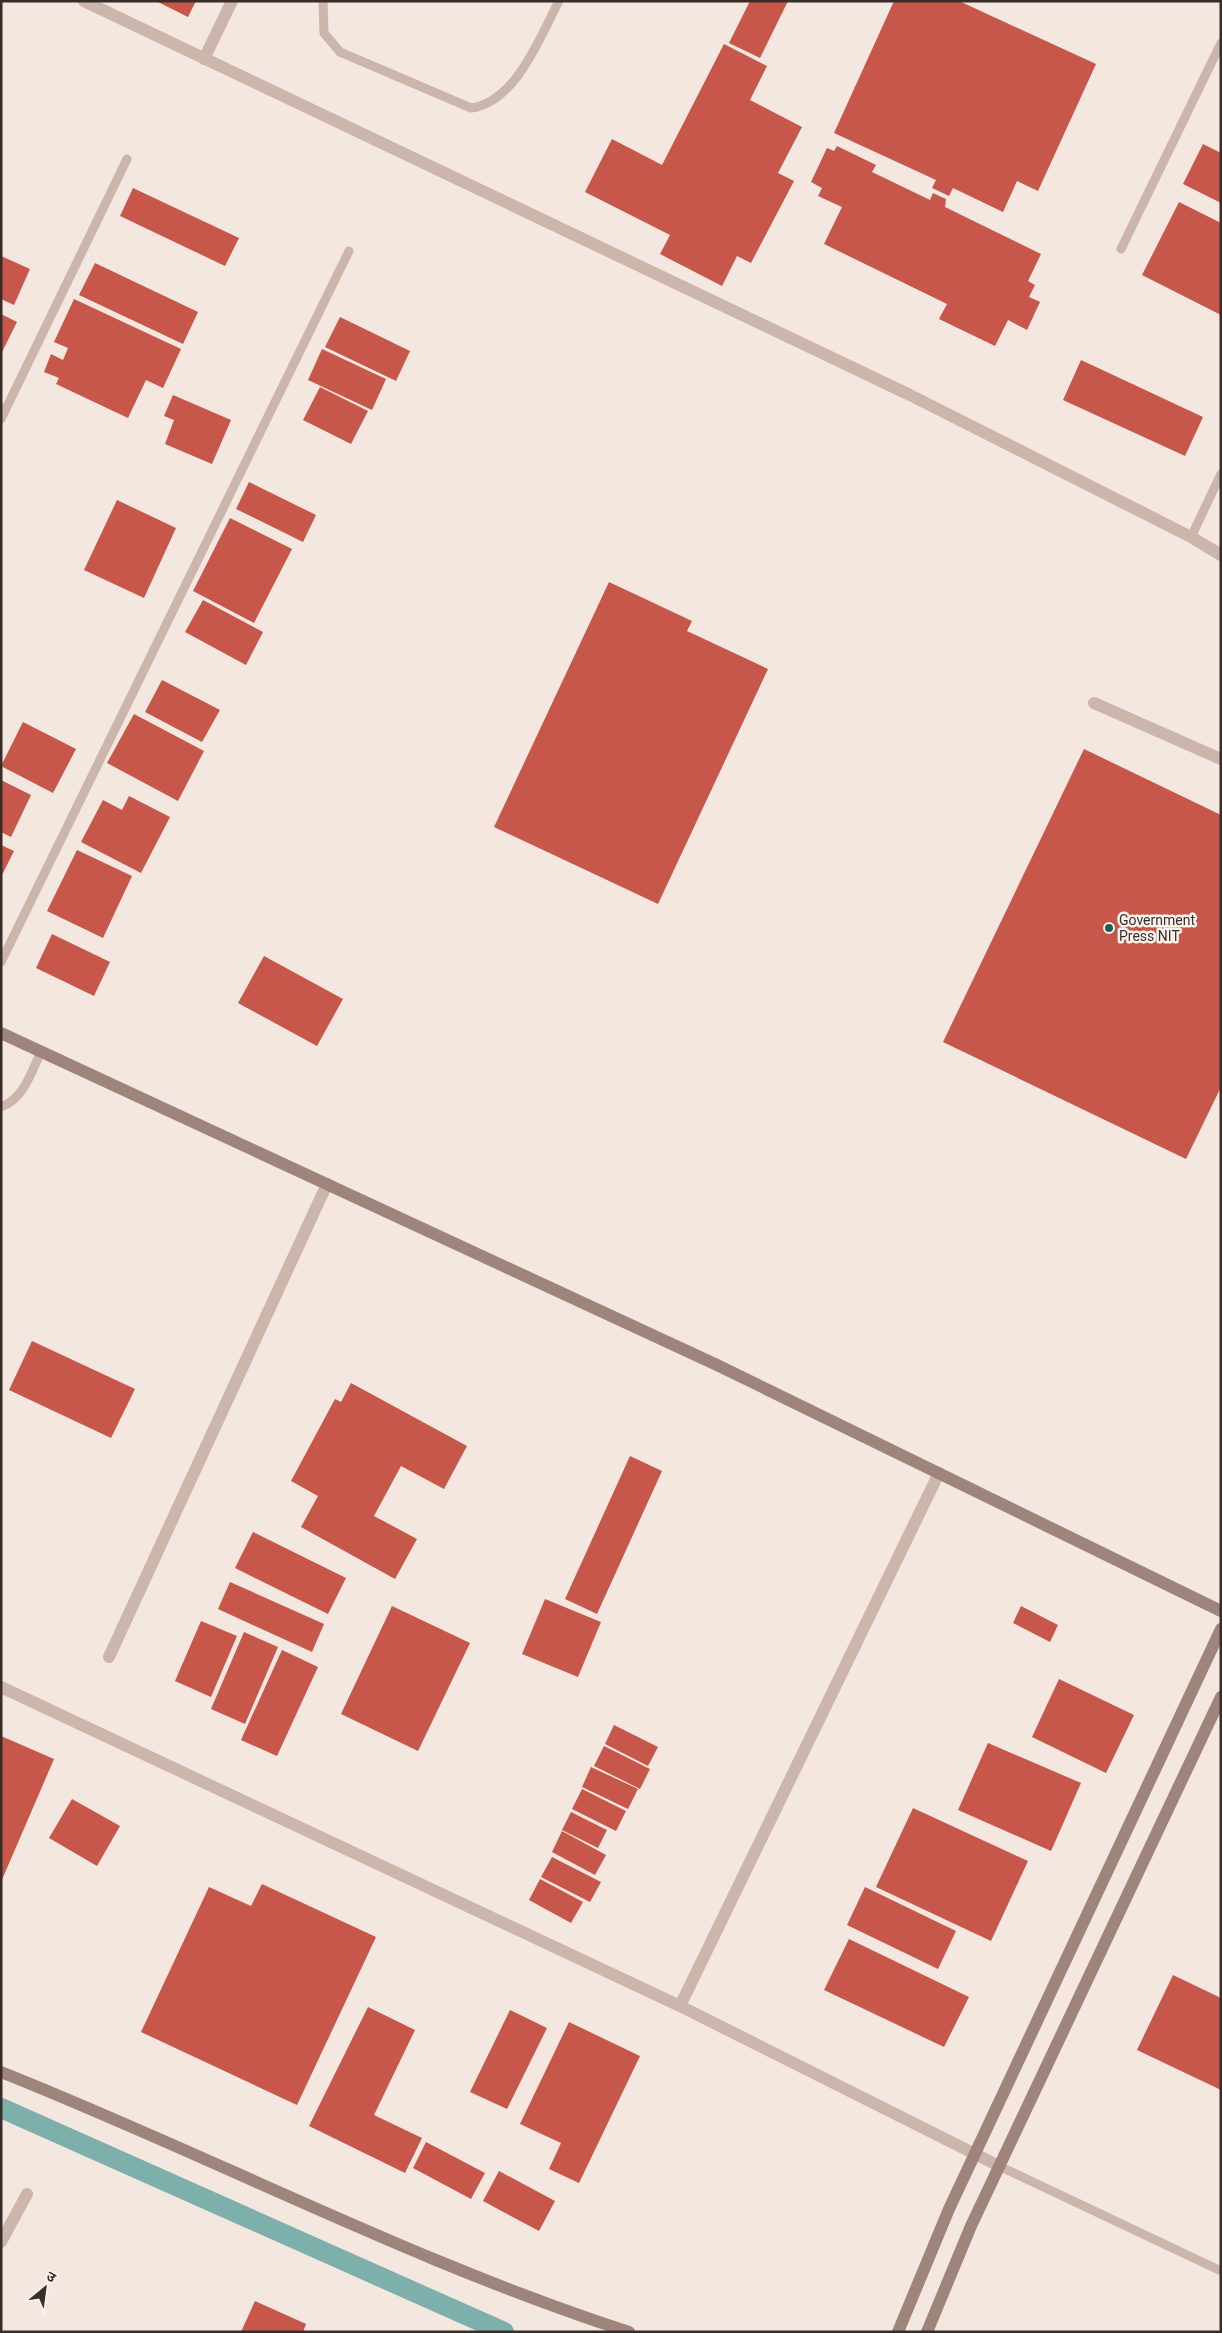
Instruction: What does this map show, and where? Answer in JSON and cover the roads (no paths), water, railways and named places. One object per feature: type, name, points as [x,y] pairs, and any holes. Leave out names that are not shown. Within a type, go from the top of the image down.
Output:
[{"type":"street","points":[[84,1],[910,395],[1221,554]]},
{"type":"street","points":[[204,59],[232,1]]},
{"type":"street","points":[[1094,703],[1221,760]]},
{"type":"street","points":[[1,1034],[717,1365],[1221,1611]]},
{"type":"street","points":[[109,1658],[327,1184]]},
{"type":"street","points":[[680,2006],[939,1473]]},
{"type":"street","points":[[898,2332],[949,2209],[1221,1629]]},
{"type":"street","points":[[1,1687],[680,2006],[999,2166]]},
{"type":"street","points":[[928,2332],[971,2226],[1221,1697]]},
{"type":"street","points":[[1,2072],[72,2100],[376,2236],[554,2308],[629,2332]]},
{"type":"street","points":[[1,2242],[27,2194]]},
{"type":"lane","points":[[323,1],[324,33],[340,52],[471,108],[482,107],[496,99],[523,69],[559,1]]},
{"type":"lane","points":[[1121,249],[1221,43]]},
{"type":"lane","points":[[1,419],[126,159]]},
{"type":"lane","points":[[1,962],[349,251]]},
{"type":"lane","points":[[1191,537],[1221,474]]},
{"type":"lane","points":[[1,1107],[12,1103],[19,1094],[40,1052]]},
{"type":"lane","points":[[999,2166],[1221,2271]]},
{"type":"waterway","points":[[1,2108],[504,2332]]},
{"type":"place","name":"Government Press NIT","points":[[1109,928]]}]
